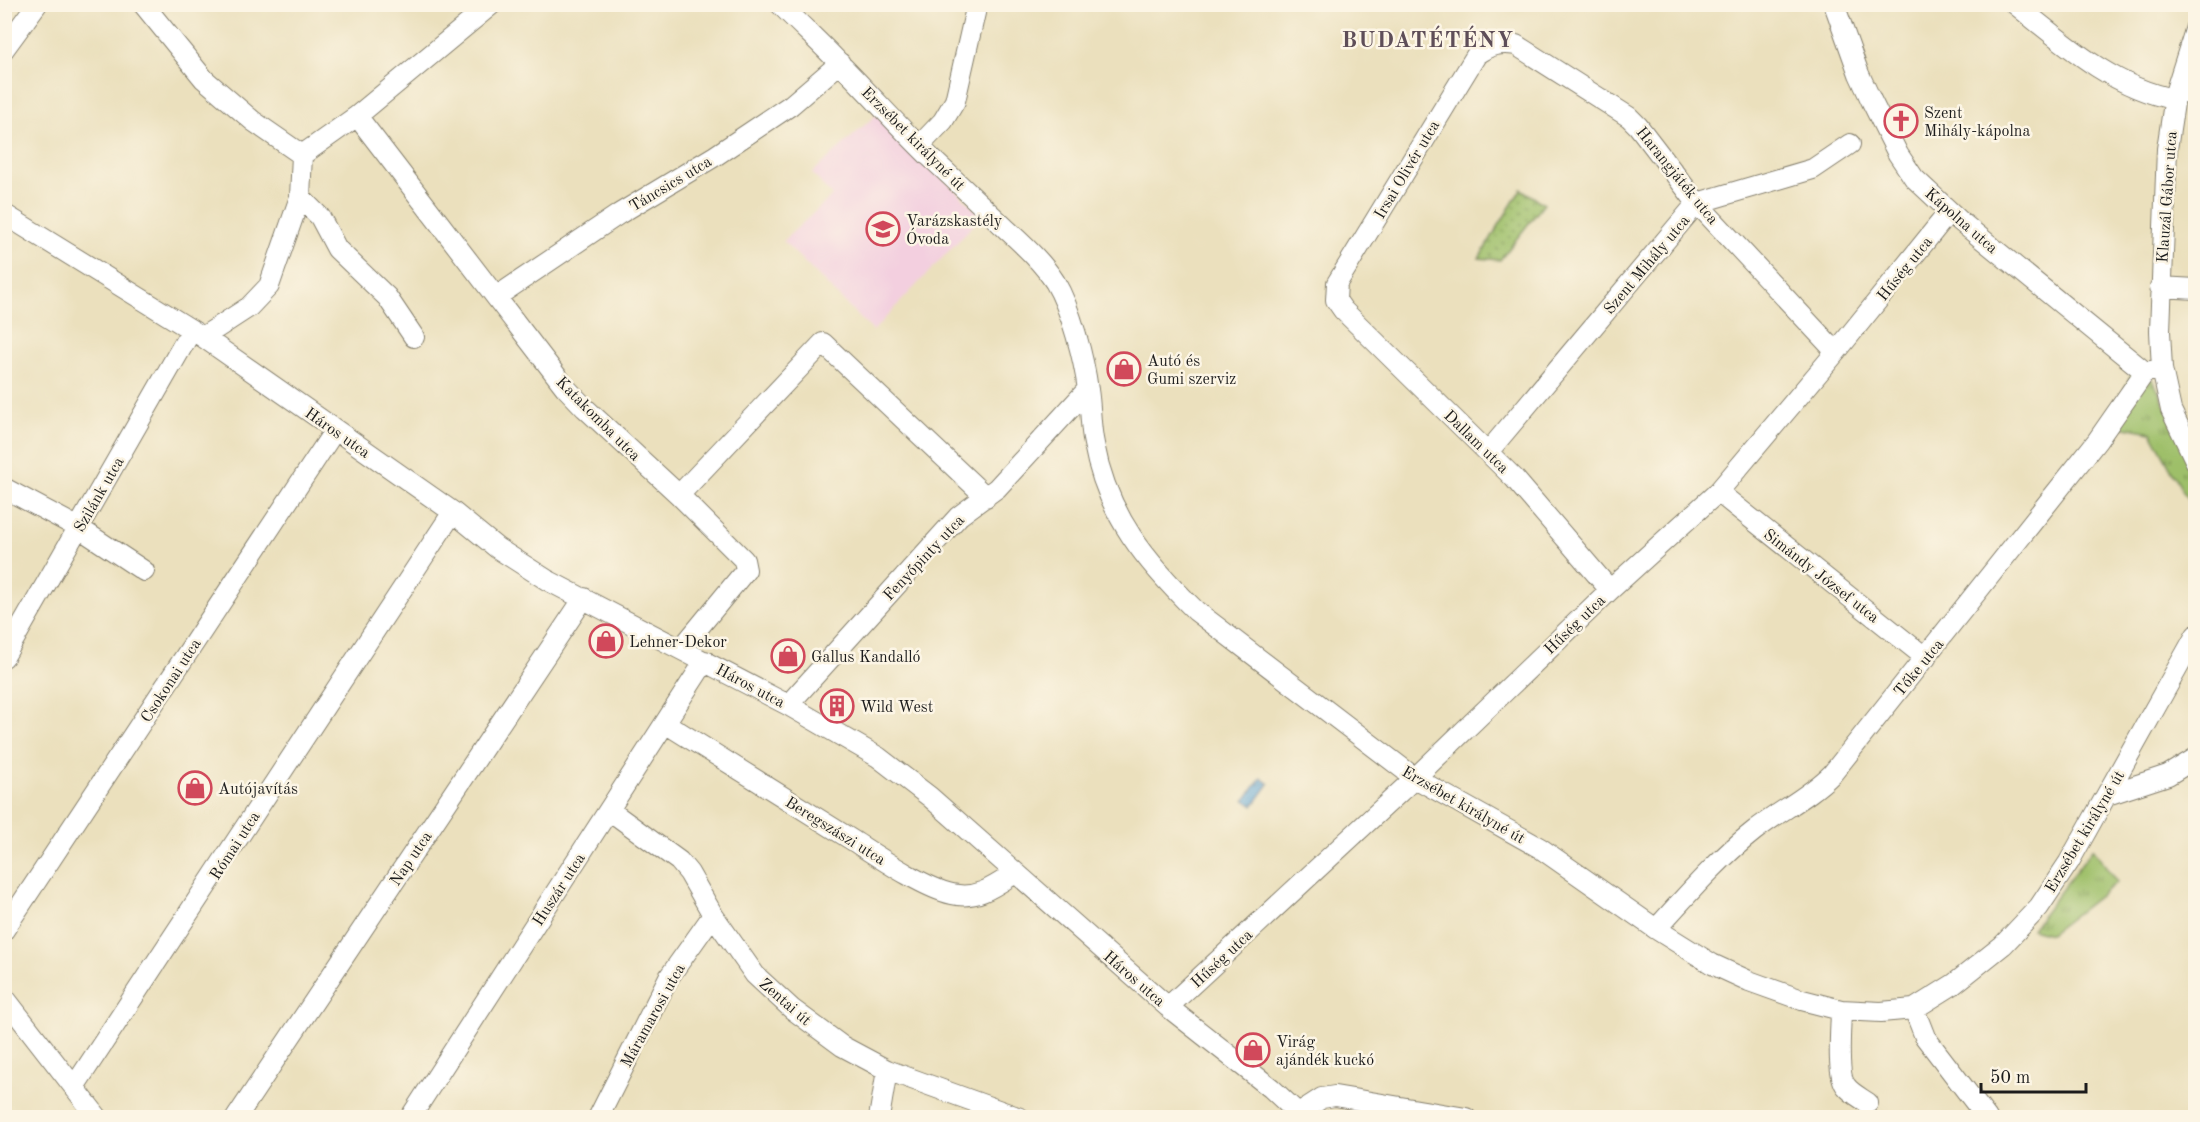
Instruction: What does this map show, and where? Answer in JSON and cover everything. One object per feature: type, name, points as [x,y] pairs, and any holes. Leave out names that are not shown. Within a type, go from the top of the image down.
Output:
[{"type":"street","points":[[4,49],[37,4]]},
{"type":"street","points":[[144,4],[204,79],[253,122],[302,155]]},
{"type":"street","points":[[302,155],[357,116],[492,4]]},
{"type":"street","name":"Erzsébet királyné út","points":[[780,4],[919,146],[1046,268],[1064,302],[1081,355],[1088,389],[1094,443],[1100,471],[1109,496],[1124,526],[1144,557],[1196,611],[1415,778],[1540,848],[1656,929],[1712,964],[1749,981],[1802,1000],[1841,1010],[1881,1012],[1914,1009],[1976,968],[2039,907],[2064,870],[2196,635]]},
{"type":"street","points":[[919,146],[943,121],[955,101],[977,4]]},
{"type":"street","name":"Kápolna utca","points":[[1834,4],[1859,74],[1898,154],[1914,177],[1949,212],[2154,371]]},
{"type":"street","points":[[2015,4],[2061,42],[2132,87],[2150,94],[2196,94]]},
{"type":"street","name":"Klauzál Gábor utca","points":[[2196,27],[2175,94],[2167,149],[2160,331],[2154,371],[2170,410],[2196,462]]},
{"type":"street","name":"Harangjáték utca","points":[[1490,46],[1504,43],[1516,45],[1629,117],[1697,203],[1836,352]]},
{"type":"street","name":"Irsai Olivér utca","points":[[1336,300],[1337,283],[1477,54],[1490,46]]},
{"type":"street","name":"Táncsics utca","points":[[496,297],[619,214],[716,156],[782,111],[840,63]]},
{"type":"street","name":"Katakomba utca","points":[[357,116],[565,387],[744,560],[746,570],[681,649]]},
{"type":"street","name":"Szent Mihály utca","points":[[1488,452],[1697,203],[1813,169],[1850,144]]},
{"type":"street","points":[[197,334],[249,307],[269,286],[300,197],[302,155]]},
{"type":"street","points":[[300,197],[320,217],[338,249],[387,297],[414,336]]},
{"type":"street","name":"Hűség utca","points":[[1168,1007],[1415,778],[1610,590],[1718,492],[1836,352],[1949,212]]},
{"type":"street","name":"Háros utca","points":[[4,214],[197,334],[453,512],[497,548],[547,580],[789,705],[878,757],[930,797],[1168,1007],[1271,1088],[1298,1116]]},
{"type":"street","points":[[2160,287],[2196,289]]},
{"type":"street","name":"Dallam utca","points":[[1336,300],[1343,310],[1514,478],[1610,590]]},
{"type":"street","name":"Szilánk utca","points":[[4,657],[197,334]]},
{"type":"street","points":[[679,495],[823,343],[986,496]]},
{"type":"street","name":"Tőke utca","points":[[1656,929],[1726,854],[1832,774],[2154,371]]},
{"type":"street","name":"Fenyőpinty utca","points":[[789,705],[959,516],[997,488],[1088,389]]},
{"type":"street","name":"Csokonai utca","points":[[4,930],[335,430]]},
{"type":"street","points":[[4,488],[79,528],[144,571]]},
{"type":"street","name":"Simándy József utca","points":[[1718,492],[1926,658]]},
{"type":"street","name":"Római utca","points":[[74,1088],[453,512]]},
{"type":"street","name":"Nap utca","points":[[236,1118],[584,598]]},
{"type":"street","name":"Huszár utca","points":[[410,1118],[705,661]]},
{"type":"street","name":"Beregszászi utca","points":[[665,723],[875,855],[929,886],[952,894],[969,896],[988,890],[1015,873]]},
{"type":"street","points":[[2107,795],[2168,775],[2196,758]]},
{"type":"street","name":"Zentai út","points":[[609,810],[679,861],[755,975],[792,1010],[842,1046],[887,1070],[1020,1118]]},
{"type":"street","name":"Máramarosi utca","points":[[604,1115],[669,977],[713,915]]},
{"type":"street","points":[[4,997],[98,1118]]},
{"type":"street","points":[[1914,1009],[1925,1037],[1987,1118]]},
{"type":"street","points":[[1841,1010],[1843,1082],[1846,1087],[1868,1103]]},
{"type":"street","points":[[879,1118],[887,1070]]},
{"type":"street","points":[[1298,1116],[1322,1098],[1335,1096],[1466,1118]]},
{"type":"shaded area","name":"Varázskastély Óvoda","points":[[877,114],[982,216],[873,331],[783,241],[832,196],[812,173]]},
{"type":"green space","points":[[1521,189],[1544,204],[1500,260],[1479,258]]},
{"type":"green space","points":[[2133,370],[2153,380],[2195,465],[2195,535],[2192,508],[2151,432],[2119,426],[2123,393]]},
{"type":"green space","points":[[2093,848],[2117,882],[2050,934],[2032,929]]},
{"type":"water","points":[[1261,778],[1269,784],[1253,806],[1245,800]]},
{"type":"place","name":"Szent Mihály-kápolna","points":[[1901,121]]},
{"type":"place","name":"Varázskastély Óvoda","points":[[883,229]]},
{"type":"place","name":"Autó és Gumi szerviz","points":[[1124,369]]},
{"type":"place","name":"Lehner-Dekor","points":[[606,641]]},
{"type":"place","name":"Gallus Kandalló","points":[[788,656]]},
{"type":"place","name":"Wild West","points":[[837,706]]},
{"type":"place","name":"Autójavítás","points":[[195,788]]},
{"type":"place","name":"Virág ajándék kuckó","points":[[1253,1050]]},
{"type":"district","name":"BUDATÉTÉNY","points":[[1428,39]]}]
